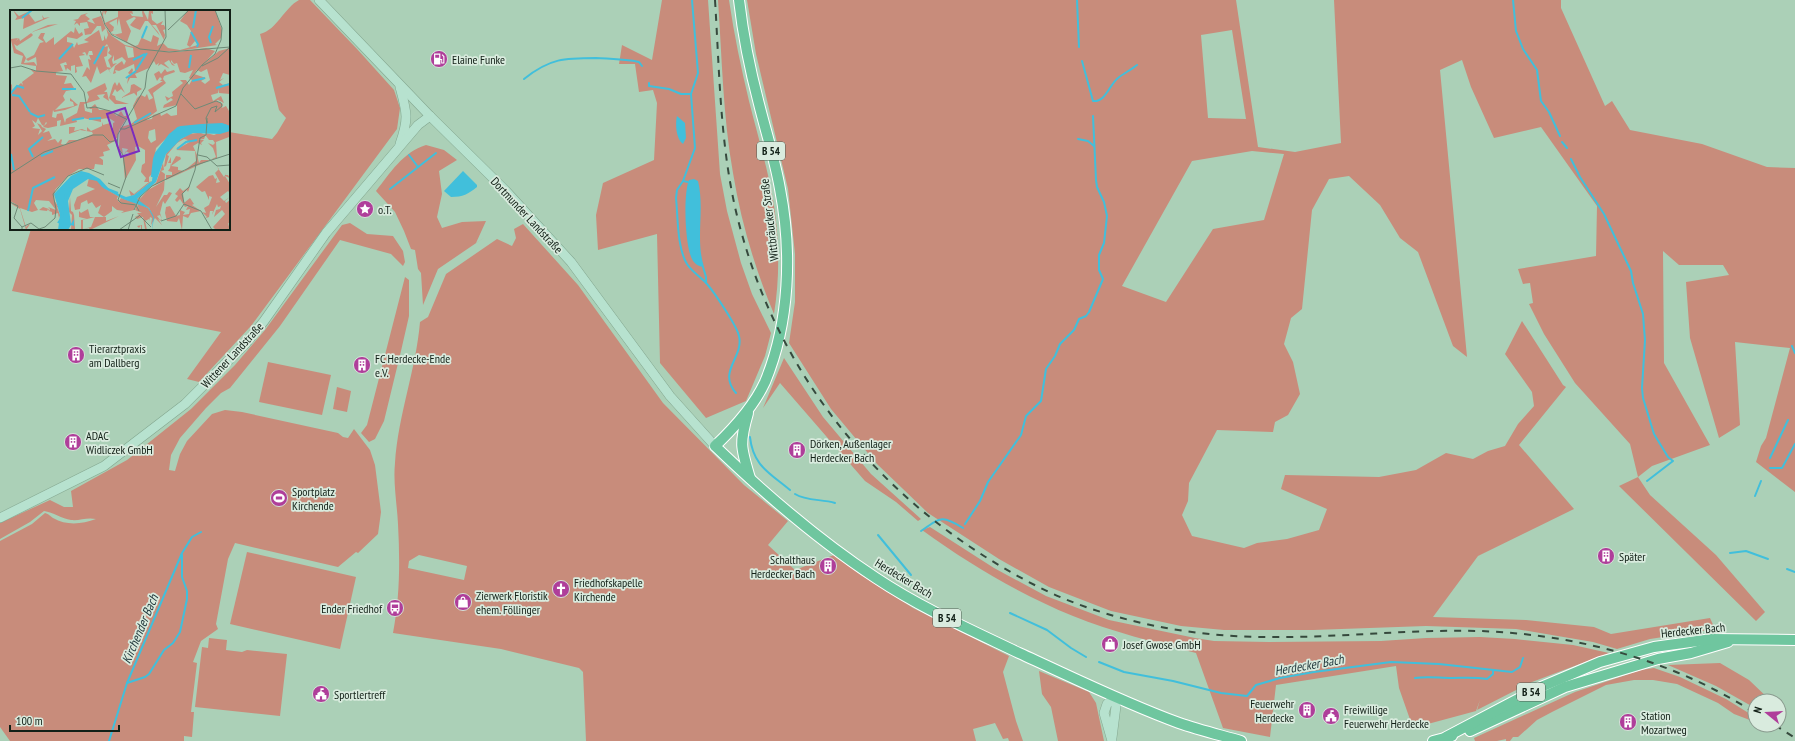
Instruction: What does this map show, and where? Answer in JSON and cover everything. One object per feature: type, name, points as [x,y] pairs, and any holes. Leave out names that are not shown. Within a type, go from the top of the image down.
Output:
[{"type":"main road","name":"Dortmunder Landstraße","points":[[319,0],[399,85],[506,190],[571,262],[670,396],[715,446]]},
{"type":"main road","name":"Wittbräucker Straße","points":[[715,446],[748,409],[764,383],[776,349],[782,319],[788,248],[780,189],[758,102],[739,0]]},
{"type":"main road","points":[[398,149],[404,132],[407,113],[399,85]]},
{"type":"main road","name":"Wittener Landstraße","points":[[0,518],[104,466],[185,404],[247,342],[264,321],[326,233],[418,125],[430,116]]},
{"type":"main road","name":"Wittbräucker Straße","points":[[748,409],[741,436],[741,450],[750,480]]},
{"type":"main road","name":"Herdecker Bach","points":[[715,446],[750,480],[808,528],[881,582],[974,632],[1115,697],[1180,723],[1241,741]]},
{"type":"main road","name":"Herdecker Bach","points":[[1433,741],[1470,731],[1497,720],[1565,687],[1658,658],[1691,653],[1743,639],[1795,640]]},
{"type":"main road","points":[[1112,740],[1116,706],[1115,697]]},
{"type":"shaded area","points":[[299,0],[310,0],[394,90],[400,108],[397,129],[251,326],[199,382],[187,379],[221,332],[12,291],[31,230],[230,230],[230,132],[272,139],[286,118],[279,110],[260,34],[266,32],[276,24]]},
{"type":"shaded area","points":[[662,0],[708,0],[720,174],[727,211],[741,263],[752,294],[771,333],[765,356],[746,401],[706,418],[660,363],[657,234],[598,250],[596,215],[603,183],[654,160],[657,103],[653,90],[639,92],[635,64],[619,64],[622,45],[652,60]]},
{"type":"shaded area","points":[[718,0],[729,0],[743,76],[773,200],[778,249],[778,281],[774,314],[749,245],[733,173],[725,109]]},
{"type":"shaded area","points":[[747,0],[1236,0],[1258,147],[1295,152],[1341,143],[1334,0],[1561,0],[1561,8],[1605,106],[1612,101],[1630,130],[1702,144],[1767,167],[1795,168],[1795,492],[1756,462],[1761,446],[1766,438],[1790,348],[1735,342],[1740,425],[1719,438],[1690,338],[1686,282],[1729,275],[1723,265],[1679,265],[1663,251],[1664,363],[1710,445],[1652,466],[1638,477],[1630,444],[1575,383],[1544,334],[1529,304],[1533,303],[1530,283],[1523,284],[1518,269],[1596,256],[1597,206],[1541,127],[1494,138],[1471,87],[1462,60],[1440,70],[1467,357],[1453,346],[1418,252],[1400,238],[1380,205],[1349,176],[1329,179],[1312,210],[1302,309],[1291,318],[1284,344],[1293,362],[1300,394],[1288,415],[1275,422],[1273,432],[1217,430],[1189,483],[1188,501],[1182,515],[1192,536],[1244,548],[1257,543],[1287,539],[1319,530],[1327,509],[1281,489],[1285,475],[1379,477],[1416,470],[1446,453],[1473,459],[1488,451],[1505,446],[1518,424],[1534,406],[1532,392],[1505,354],[1522,321],[1563,385],[1566,387],[1519,445],[1574,509],[1478,556],[1433,617],[1526,620],[1594,627],[1611,634],[1710,618],[1715,629],[1650,639],[1617,649],[1593,642],[1516,629],[1426,626],[1313,630],[1224,630],[1181,626],[1111,611],[1049,587],[999,559],[928,513],[877,464],[831,409],[789,343],[795,302],[795,254],[788,189],[756,54]],"holes":[[[1232,30],[1246,119],[1208,118],[1201,35]],[[1252,151],[1284,154],[1264,220],[1213,229],[1166,302],[1122,286],[1192,161]]]},
{"type":"shaded area","points":[[426,145],[444,150],[457,160],[439,171],[442,194],[437,217],[442,228],[462,222],[486,221],[476,243],[485,237],[438,269],[423,305],[421,273],[418,269],[415,250],[411,249],[395,212],[376,191],[392,170],[404,158],[418,148]]},
{"type":"shaded area","points":[[350,223],[367,234],[393,236],[403,251],[405,262],[403,266],[391,254],[340,240],[280,326],[230,388],[221,393],[206,408],[180,438],[171,455],[169,470],[175,471],[180,454],[187,441],[212,414],[225,410],[242,412],[338,433],[343,437],[348,438],[354,429],[370,450],[375,465],[381,512],[378,534],[358,553],[356,552],[338,567],[235,543],[228,559],[216,624],[218,629],[201,641],[193,662],[197,663],[191,712],[194,712],[192,737],[184,736],[184,741],[10,741],[0,727],[0,541],[32,524],[45,513],[58,521],[69,523],[80,523],[96,519],[89,518],[71,520],[44,511],[30,522],[0,539],[0,523],[50,500],[64,507],[73,507],[71,491],[127,460],[191,409],[235,365],[265,330],[342,225]]},
{"type":"shaded area","points":[[523,224],[578,285],[663,403],[744,485],[788,521],[768,545],[795,570],[834,555],[861,575],[913,608],[1009,656],[1003,672],[1023,741],[1009,741],[1008,738],[1003,739],[995,723],[973,729],[976,741],[586,741],[583,672],[579,668],[501,649],[393,633],[397,606],[399,565],[398,524],[394,478],[395,463],[400,427],[415,358],[420,322],[428,317],[446,274],[497,239],[512,246],[516,238],[514,229]],"holes":[[[419,555],[467,566],[464,580],[408,568],[409,561]]]},
{"type":"shaded area","points":[[405,277],[409,280],[409,316],[384,421],[375,439],[369,442],[361,433],[367,425]]},
{"type":"shaded area","points":[[784,358],[823,417],[871,474],[921,519],[918,521],[896,502],[865,481],[780,383],[763,408]]},
{"type":"shaded area","points":[[268,362],[331,375],[322,415],[259,402]]},
{"type":"shaded area","points":[[337,387],[351,391],[347,412],[333,409]]},
{"type":"shaded area","points":[[1638,477],[1650,495],[1716,555],[1765,612],[1756,621],[1619,486]]},
{"type":"shaded area","points":[[930,527],[994,568],[1046,596],[1109,620],[1195,638],[1214,641],[1269,642],[1381,641],[1480,637],[1573,645],[1609,653],[1532,682],[1477,710],[1480,700],[1476,711],[1413,728],[1399,688],[1396,666],[1276,685],[1270,737],[1223,728],[1196,653],[1103,627],[1073,616],[1033,598],[995,578],[922,530]]},
{"type":"shaded area","points":[[247,552],[356,577],[340,649],[230,624]]},
{"type":"shaded area","points":[[209,638],[227,640],[226,650],[242,652],[247,650],[287,654],[280,716],[195,707],[202,647],[208,648]]},
{"type":"shaded area","points":[[1720,663],[1749,680],[1763,693],[1747,693],[1747,703],[1716,686],[1668,665]]},
{"type":"shaded area","points":[[1654,668],[1680,677],[1726,699],[1747,712],[1747,719],[1734,714],[1718,703],[1677,684],[1653,680],[1634,680],[1606,685],[1537,720],[1518,737],[1513,737],[1510,741],[1506,741],[1506,739],[1497,741],[1475,741],[1474,738],[1575,692],[1641,670]]},
{"type":"shaded area","points":[[1039,671],[1089,692],[1096,703],[1104,741],[1058,741],[1051,707],[1042,694]]},
{"type":"water","points":[[677,116],[685,123],[686,138],[683,144],[679,139],[677,131]]},
{"type":"water","points":[[463,171],[477,185],[477,187],[465,195],[451,197],[444,191]]},
{"type":"water","points":[[694,179],[698,181],[700,192],[700,246],[704,267],[697,265],[692,259],[686,232],[685,208],[687,187],[689,180]]},
{"type":"waterway","name":"Herdecker Bach","points":[[692,0],[698,73],[691,94],[695,148],[683,181],[677,190],[678,232],[681,250],[687,264],[691,270],[705,281],[725,309],[739,336],[740,344],[730,371],[729,378],[736,393]]},
{"type":"waterway","points":[[1077,0],[1079,47]]},
{"type":"waterway","points":[[1513,0],[1516,31],[1523,49],[1537,70],[1541,101],[1549,112],[1560,136]]},
{"type":"waterway","name":"Kirchender Bach","points":[[524,79],[533,72],[550,63],[575,58],[623,60],[639,62],[642,66]]},
{"type":"waterway","points":[[1082,61],[1093,101],[1101,99],[1118,78],[1137,65]]},
{"type":"waterway","name":"Kirchender Bach","points":[[649,83],[649,86],[669,89],[681,94],[691,94]]},
{"type":"waterway","points":[[965,524],[980,501],[988,482],[1021,435],[1026,416],[1041,401],[1046,369],[1055,356],[1060,344],[1074,330],[1079,319],[1086,316],[1089,312],[1103,279],[1099,270],[1099,255],[1104,243],[1107,216],[1104,202],[1097,187],[1096,180],[1093,116]]},
{"type":"waterway","points":[[1078,139],[1088,141],[1094,146]]},
{"type":"waterway","points":[[1562,142],[1567,148]]},
{"type":"waterway","name":"Kirchender Bach","points":[[390,189],[436,153]]},
{"type":"waterway","points":[[409,155],[418,167]]},
{"type":"waterway","points":[[1571,159],[1580,177],[1604,214],[1631,271],[1633,283],[1643,314],[1645,340],[1642,388],[1643,398],[1654,434],[1668,457],[1673,461],[1647,481]]},
{"type":"waterway","name":"Herdecker Bach","points":[[683,181],[688,182]]},
{"type":"waterway","points":[[703,267],[706,283]]},
{"type":"waterway","points":[[1792,346],[1795,353]]},
{"type":"waterway","points":[[1770,458],[1788,420]]},
{"type":"waterway","name":"Herdecker Bach","points":[[750,437],[752,447],[759,462],[769,473],[790,490]]},
{"type":"waterway","points":[[1770,468],[1782,468],[1795,444]]},
{"type":"waterway","points":[[1755,496],[1761,481]]},
{"type":"waterway","name":"Herdecker Bach","points":[[795,494],[804,498],[835,503]]},
{"type":"waterway","points":[[921,531],[942,519],[950,521],[963,528]]},
{"type":"waterway","name":"Kirchender Bach","points":[[109,741],[127,683],[182,553],[192,537],[201,532]]},
{"type":"waterway","name":"Herdecker Bach","points":[[878,535],[911,575]]},
{"type":"waterway","name":"Herdecker Bach","points":[[1730,553],[1746,551],[1768,559]]},
{"type":"waterway","points":[[127,683],[145,677],[149,674],[164,650],[173,643],[180,632],[187,599],[187,591],[182,577],[182,555]]},
{"type":"waterway","name":"Herdecker Bach","points":[[1787,569],[1795,572]]},
{"type":"waterway","name":"Herdecker Bach","points":[[1010,613],[1047,630],[1086,657]]},
{"type":"waterway","name":"Herdecker Bach","points":[[1099,662],[1124,672],[1173,681],[1221,693],[1247,696],[1256,685],[1280,678],[1314,672],[1391,662],[1439,664],[1512,672],[1520,667],[1523,658]]},
{"type":"waterway","points":[[1415,678],[1487,679],[1493,674],[1493,671]]},
{"type":"railway","points":[[715,0],[722,120],[725,150],[735,209],[743,238],[760,287],[780,333],[805,378],[834,419],[867,458],[903,494],[942,527],[984,556],[1028,582],[1075,603],[1122,618],[1170,629],[1218,635],[1294,637],[1426,631],[1515,633],[1587,644],[1622,653],[1691,678],[1724,694],[1747,708]]},
{"type":"railway","points":[[1787,733],[1795,738]]},
{"type":"place","name":"Elaine Funke","points":[[439,59]]},
{"type":"place","name":"o.T.","points":[[365,209]]},
{"type":"place","name":"Tierarztpraxis am Dallberg","points":[[76,355]]},
{"type":"place","name":"FC Herdecke-Ende e.V.","points":[[362,365]]},
{"type":"place","name":"ADAC Widliczek GmbH","points":[[73,442]]},
{"type":"place","name":"Dörken, Außenlager Herdecker Bach","points":[[797,450]]},
{"type":"place","name":"Sportplatz Kirchende","points":[[279,498]]},
{"type":"place","name":"Später","points":[[1606,556]]},
{"type":"place","name":"Schalthaus Herdecker Bach","points":[[828,566]]},
{"type":"place","name":"Friedhofskapelle Kirchende","points":[[561,589]]},
{"type":"place","name":"Zierwerk Floristik ehem. Föllinger","points":[[463,602]]},
{"type":"place","name":"Ender Friedhof","points":[[395,608]]},
{"type":"place","name":"Josef Gwose GmbH","points":[[1110,644]]},
{"type":"place","name":"Sportlertreff","points":[[321,694]]},
{"type":"place","name":"Feuerwehr Herdecke","points":[[1307,710]]},
{"type":"place","name":"Freiwillige Feuerwehr Herdecke","points":[[1331,716]]},
{"type":"place","name":"Station Mozartweg","points":[[1628,722]]}]
